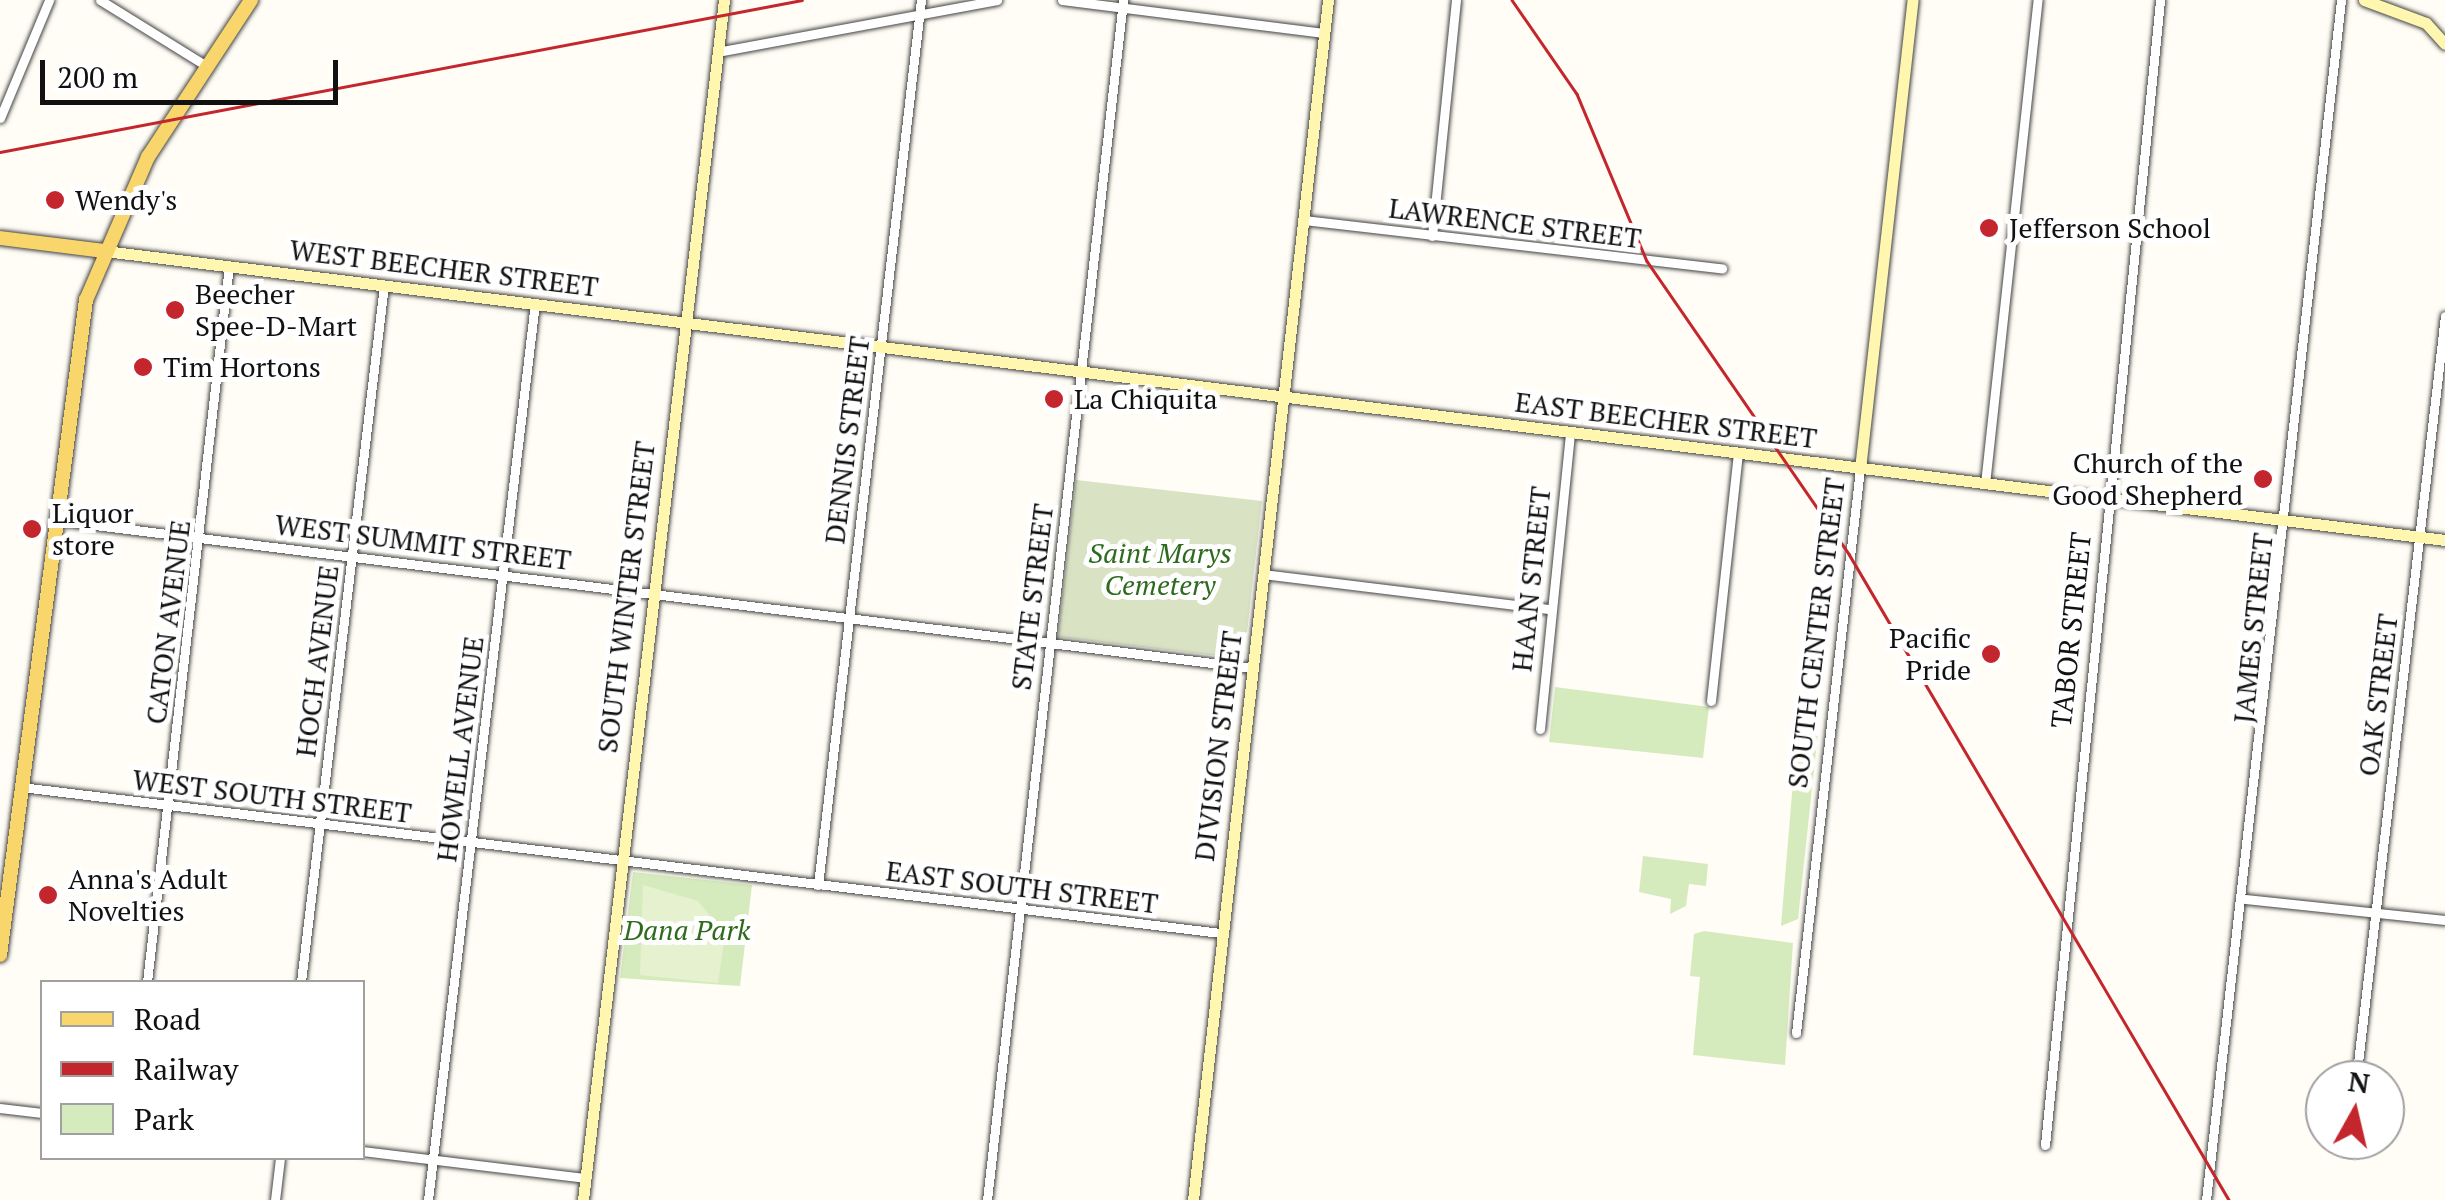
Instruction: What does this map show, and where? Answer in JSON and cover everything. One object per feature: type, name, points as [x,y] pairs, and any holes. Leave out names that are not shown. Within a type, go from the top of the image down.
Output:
[{"type":"main road","points":[[0,955],[72,362],[105,251],[148,157],[251,0]]},
{"type":"main road","name":"WEST BEECHER STREET","points":[[0,238],[105,251]]},
{"type":"street","points":[[0,118],[49,0]]},
{"type":"street","points":[[100,0],[208,67]]},
{"type":"street","name":"SOUTH WINTER STREET","points":[[583,1200],[724,0]]},
{"type":"street","name":"DENNIS STREET","points":[[818,884],[921,0]]},
{"type":"street","points":[[717,52],[997,0]]},
{"type":"street","points":[[1062,0],[1123,4],[1324,33]]},
{"type":"street","name":"DIVISION STREET","points":[[1193,1200],[1328,0]]},
{"type":"street","points":[[1432,236],[1456,0]]},
{"type":"street","name":"SOUTH CENTER STREET","points":[[1796,1033],[1912,0]]},
{"type":"street","points":[[1984,484],[2038,0]]},
{"type":"street","name":"TABOR STREET","points":[[2045,1145],[2160,0]]},
{"type":"street","name":"JAMES STREET","points":[[2206,1200],[2288,522],[2341,0]]},
{"type":"street","points":[[2364,0],[2426,23],[2445,44]]},
{"type":"street","name":"STATE STREET","points":[[986,1200],[1123,4]]},
{"type":"street","name":"LAWRENCE STREET","points":[[1304,220],[1722,268]]},
{"type":"street","name":"WEST BEECHER STREET","points":[[105,251],[881,347]]},
{"type":"street","name":"CATON AVENUE","points":[[147,980],[230,266]]},
{"type":"street","name":"HOCH AVENUE","points":[[301,980],[384,285]]},
{"type":"street","name":"HOWELL AVENUE","points":[[428,1200],[534,304]]},
{"type":"street","name":"OAK STREET","points":[[2358,1060],[2445,316]]},
{"type":"street","name":"EAST BEECHER STREET","points":[[881,347],[2445,540]]},
{"type":"street","name":"HAAN STREET","points":[[1540,729],[1548,609],[1570,434]]},
{"type":"street","points":[[1712,701],[1738,454]]},
{"type":"street","name":"WEST SUMMIT STREET","points":[[52,520],[1252,668]]},
{"type":"street","points":[[1263,574],[1548,609]]},
{"type":"street","name":"WEST SOUTH STREET","points":[[19,787],[818,884]]},
{"type":"street","name":"EAST SOUTH STREET","points":[[818,884],[1221,933]]},
{"type":"street","points":[[2245,899],[2445,920]]},
{"type":"street","points":[[0,1108],[40,1113]]},
{"type":"street","points":[[365,1150],[586,1178]]},
{"type":"street","points":[[276,1200],[280,1160]]},
{"type":"green space","name":"Saint Marys Cemetery","points":[[1076,480],[1262,501],[1244,659],[1058,637]]},
{"type":"green space","points":[[1555,687],[1709,707],[1703,758],[1549,742]]},
{"type":"green space","points":[[1798,721],[1819,723],[1798,919],[1781,926]]},
{"type":"green space","points":[[1643,856],[1708,864],[1706,886],[1689,884],[1686,906],[1670,914],[1671,899],[1639,892]]},
{"type":"green space","name":"Dana Park","points":[[633,872],[752,885],[740,986],[620,978]]},
{"type":"green space","points":[[643,885],[698,901],[725,935],[718,983],[640,975]]},
{"type":"green space","points":[[1704,931],[1793,943],[1785,1065],[1693,1055],[1700,977],[1690,976],[1694,934]]},
{"type":"railway","points":[[0,152],[802,0]]},
{"type":"railway","points":[[1512,0],[1577,94],[1647,261],[1849,554],[2229,1200]]},
{"type":"place","name":"Wendy's","points":[[55,200]]},
{"type":"place","name":"Jefferson School","points":[[1989,228]]},
{"type":"place","name":"Beecher Spee-D-Mart","points":[[175,310]]},
{"type":"place","name":"Tim Hortons","points":[[143,367]]},
{"type":"place","name":"La Chiquita","points":[[1054,399]]},
{"type":"place","name":"Church of the Good Shepherd","points":[[2263,479]]},
{"type":"place","name":"Liquor store","points":[[32,529]]},
{"type":"place","name":"Pacific Pride","points":[[1991,654]]},
{"type":"place","name":"Anna's Adult Novelties","points":[[48,895]]}]
